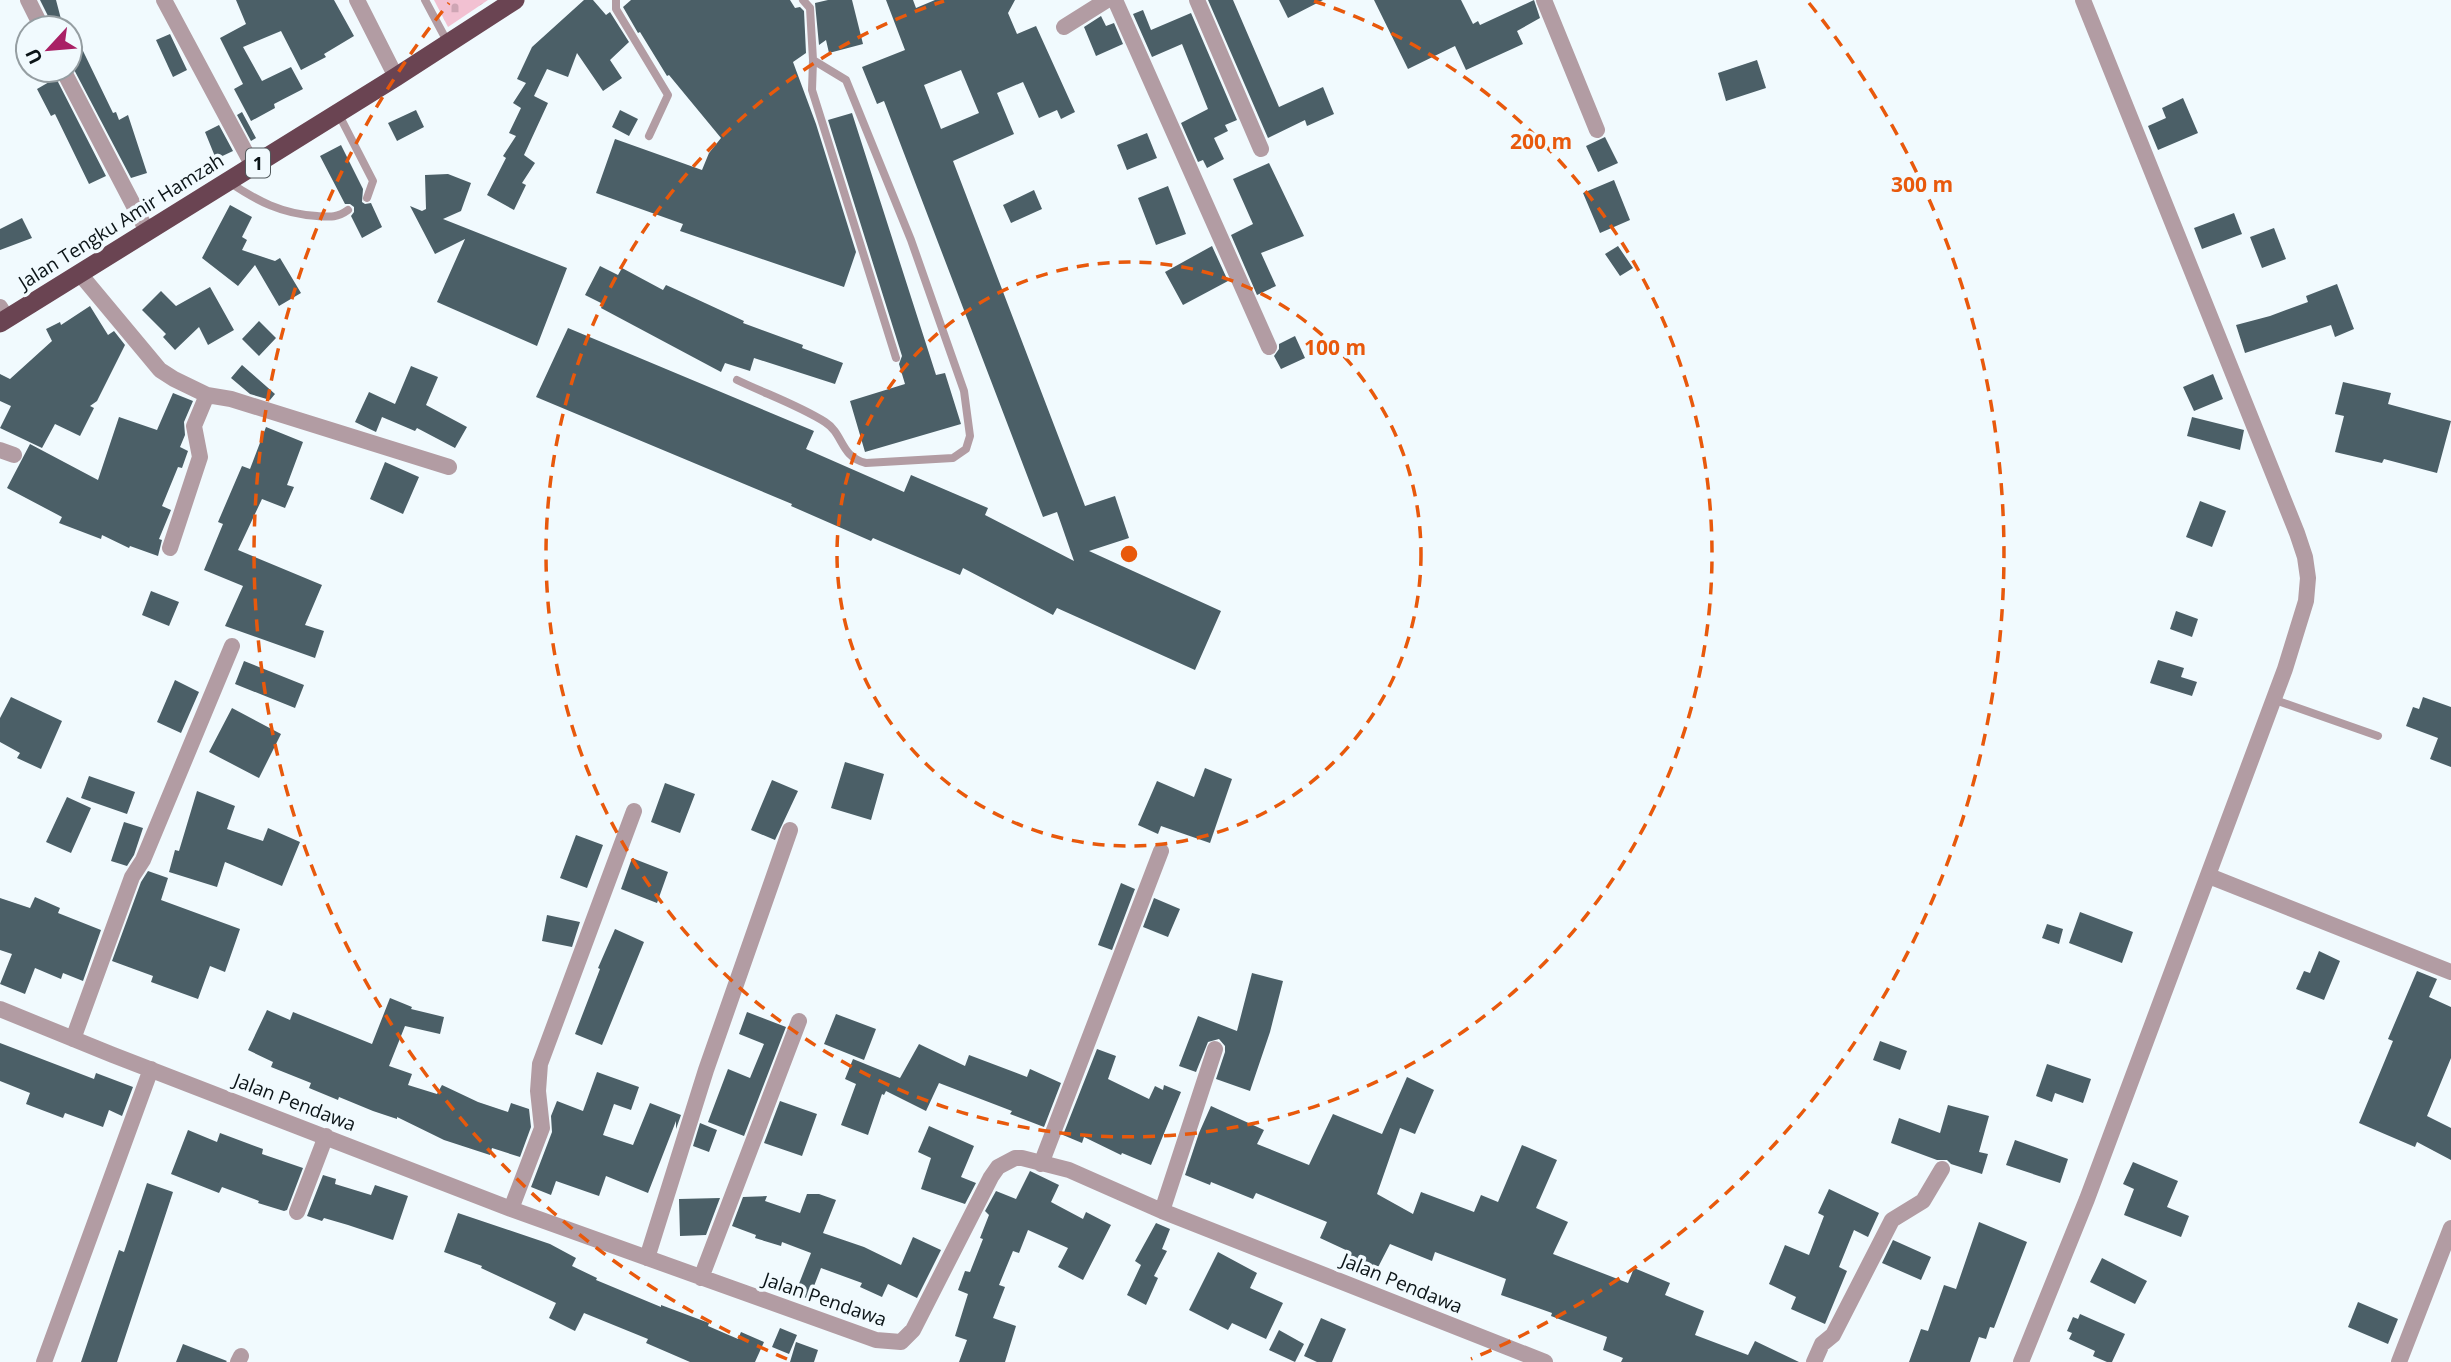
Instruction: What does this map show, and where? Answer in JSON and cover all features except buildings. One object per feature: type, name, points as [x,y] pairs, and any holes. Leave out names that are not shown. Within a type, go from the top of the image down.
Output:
[{"type":"highway","name":"Jalan Tengku Amir Hamzah","points":[[2,316],[80,274],[515,0]]},
{"type":"street","points":[[164,0],[253,166]]},
{"type":"street","points":[[357,0],[396,77]]},
{"type":"street","points":[[1064,27],[1107,0]]},
{"type":"street","points":[[1115,0],[1269,346]]},
{"type":"street","points":[[1197,0],[1261,149]]},
{"type":"street","points":[[1544,0],[1597,130]]},
{"type":"street","points":[[2021,1362],[2087,1199],[2275,701],[2306,601],[2308,578],[2305,557],[2083,0]]},
{"type":"street","points":[[70,84],[147,231]]},
{"type":"street","points":[[80,274],[160,370],[174,379],[207,395],[231,399],[449,467]]},
{"type":"street","points":[[170,548],[200,457],[194,426],[207,395]]},
{"type":"street","points":[[73,1039],[132,877],[143,860],[232,646]]},
{"type":"street","points":[[511,1209],[541,1128],[537,1091],[540,1064],[634,811]]},
{"type":"street","points":[[648,1258],[706,1070],[790,830]]},
{"type":"street","points":[[1041,1164],[1161,851]]},
{"type":"street","points":[[2209,876],[2451,972]]},
{"type":"street","name":"Jalan Pendawa","points":[[0,1009],[511,1209],[859,1335],[894,1343],[907,1338],[919,1321],[981,1193],[998,1167],[1006,1161],[1022,1158],[1069,1170],[1162,1211],[1545,1362]]},
{"type":"street","points":[[701,1278],[799,1021]]},
{"type":"street","points":[[1162,1211],[1215,1049]]},
{"type":"street","points":[[44,1362],[150,1069]]},
{"type":"street","points":[[297,1212],[326,1136]]},
{"type":"street","points":[[1814,1362],[1822,1344],[1833,1335],[1892,1220],[1923,1201],[1942,1169]]},
{"type":"street","points":[[2399,1362],[2451,1228]]},
{"type":"lane","points":[[425,0],[448,43]]},
{"type":"lane","points":[[616,0],[616,9],[668,95],[649,136]]},
{"type":"lane","points":[[803,0],[810,8],[812,90],[896,358]]},
{"type":"lane","points":[[737,380],[827,423],[847,452],[858,461],[866,463],[953,458],[966,449],[970,436],[964,391],[911,240],[846,80],[813,60]]},
{"type":"lane","points":[[338,113],[373,181],[367,198]]},
{"type":"lane","points":[[227,180],[256,200],[300,215],[339,217],[348,211]]},
{"type":"lane","points":[[2275,701],[2378,736]]},
{"type":"green space","points":[[434,0],[488,0],[448,27]]}]
